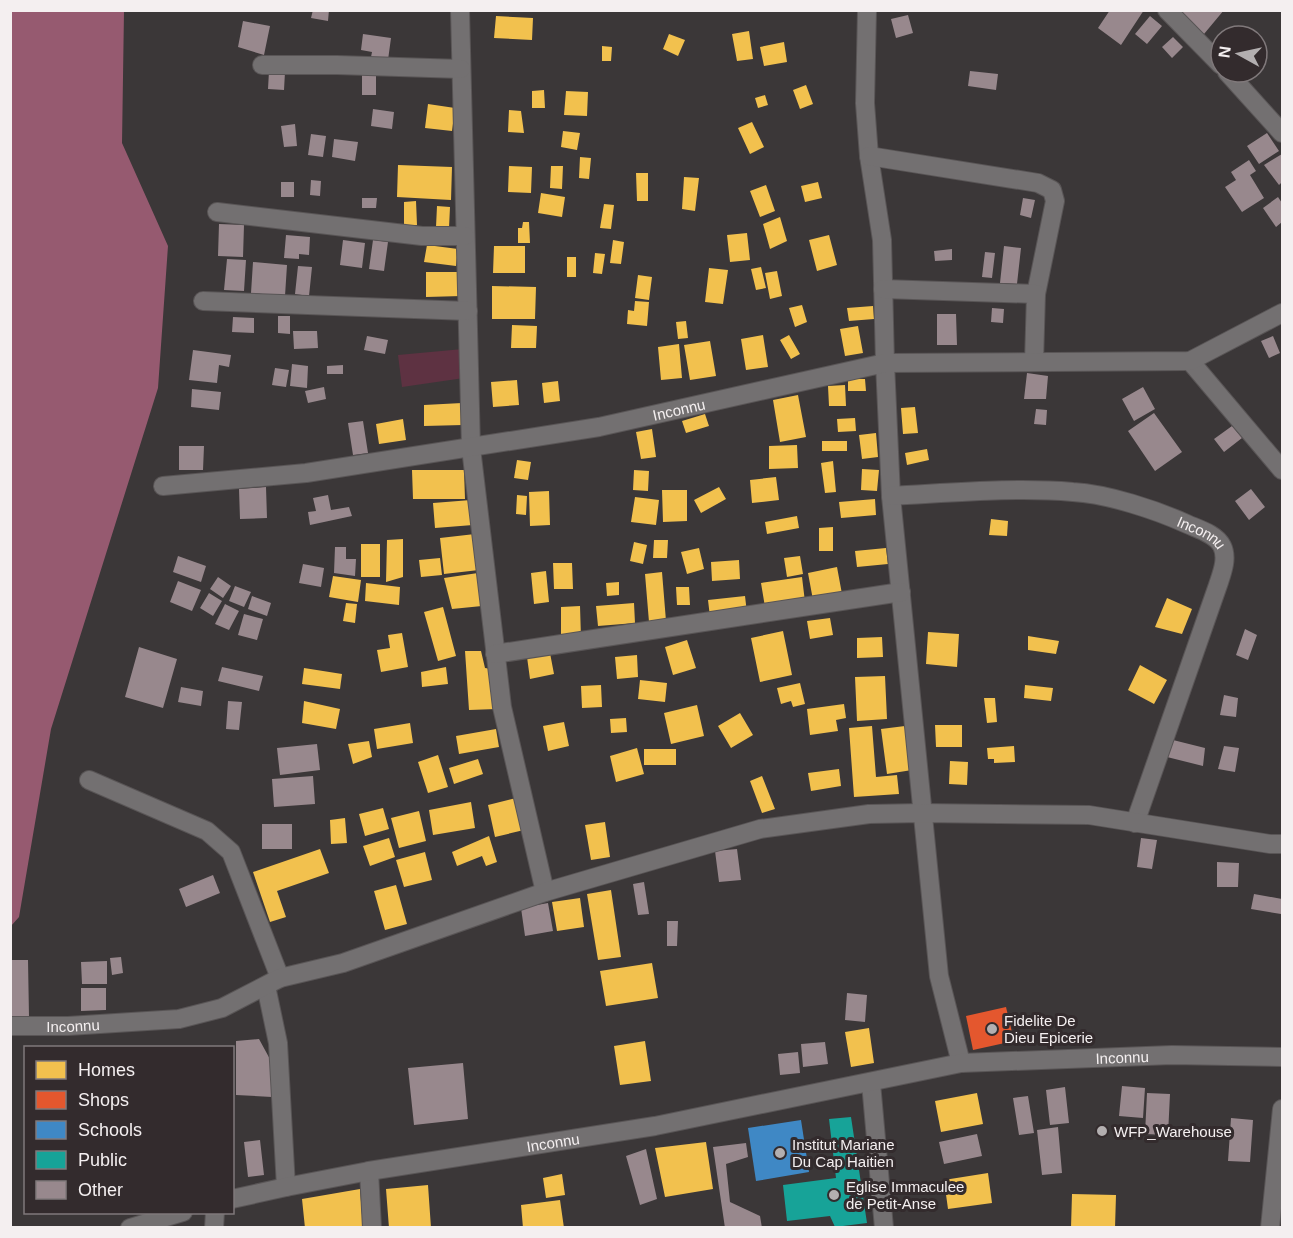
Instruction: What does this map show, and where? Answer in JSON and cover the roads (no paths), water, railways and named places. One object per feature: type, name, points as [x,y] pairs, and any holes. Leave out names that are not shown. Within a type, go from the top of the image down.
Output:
[{"type":"street","points":[[460,10],[471,448],[502,707],[545,892]]},
{"type":"street","points":[[867,10],[865,103],[869,156],[882,240],[891,496],[939,976],[961,1063]]},
{"type":"street","points":[[1167,10],[1209,53]]},
{"type":"street","points":[[262,65],[461,69]]},
{"type":"street","points":[[1238,84],[1282,133]]},
{"type":"street","points":[[869,156],[1038,183],[1052,190],[1055,201],[1036,294],[1034,362]]},
{"type":"street","points":[[217,212],[422,236],[465,236]]},
{"type":"street","points":[[883,289],[1036,294]]},
{"type":"street","points":[[203,301],[468,311]]},
{"type":"street","name":"Inconnu","points":[[163,486],[306,473],[599,427],[885,363],[1190,361],[1282,313]]},
{"type":"street","points":[[1190,361],[1282,470]]},
{"type":"street","name":"Inconnu","points":[[891,496],[1014,490],[1074,492],[1118,500],[1182,522],[1212,536],[1222,545],[1225,562],[1218,585],[1135,822]]},
{"type":"street","points":[[495,654],[901,592]]},
{"type":"street","points":[[89,780],[207,831],[231,852],[273,982],[286,1187]]},
{"type":"street","name":"Inconnu","points":[[10,1026],[68,1026],[179,1019],[222,1008],[273,982],[343,963],[545,892],[760,829],[868,814],[1089,815],[1282,844]]},
{"type":"street","name":"Inconnu","points":[[234,1199],[369,1172],[655,1126],[961,1063],[1172,1055],[1282,1057]]},
{"type":"street","points":[[871,1083],[884,1227]]},
{"type":"street","points":[[1270,1227],[1282,1110]]},
{"type":"street","points":[[369,1172],[372,1227]]},
{"type":"street","points":[[130,1227],[176,1214]]},
{"type":"place","name":"Fidelite De Dieu Epicerie","points":[[992,1029]]},
{"type":"place","name":"WFP_Warehouse","points":[[1102,1131]]},
{"type":"place","name":"Institut Mariane Du Cap Haitien","points":[[780,1153]]},
{"type":"place","name":"Eglise Immaculee de Petit-Anse","points":[[834,1195]]}]
